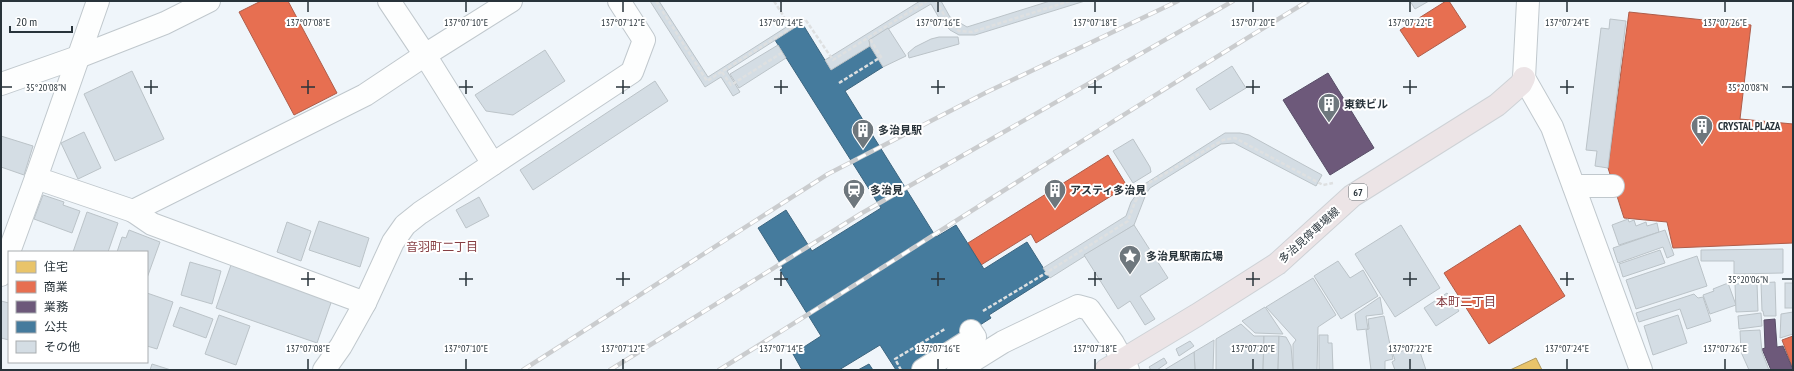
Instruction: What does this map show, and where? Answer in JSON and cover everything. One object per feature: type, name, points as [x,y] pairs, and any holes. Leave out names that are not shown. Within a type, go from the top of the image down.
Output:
[{"type":"main road","name":"多治見停車場線","points":[[1119,367],[1277,264],[1352,196],[1497,105],[1521,84],[1524,78]]},
{"type":"street","points":[[9,251],[98,1]]},
{"type":"street","points":[[1,84],[166,24],[209,1]]},
{"type":"street","points":[[389,1],[494,164]]},
{"type":"street","points":[[133,211],[366,95],[425,55],[511,1]]},
{"type":"street","points":[[324,370],[341,346],[365,303],[393,242],[405,225],[420,213],[632,72],[644,40],[619,1]]},
{"type":"street","points":[[1528,1],[1524,78],[1552,127],[1641,370]]},
{"type":"street","points":[[36,178],[133,211],[152,224],[365,303]]},
{"type":"street","points":[[1574,186],[1613,186]]},
{"type":"street","points":[[1,275],[8,255]]},
{"type":"street","points":[[958,370],[1003,342],[1078,306],[1089,309],[1113,343],[1119,367]]},
{"type":"street","points":[[923,370],[975,337],[971,331]]},
{"type":"path","points":[[656,1],[707,81],[805,19],[832,60],[927,1]]},
{"type":"path","points":[[774,1],[791,28]]},
{"type":"path","points":[[936,1],[949,24],[959,31],[972,32],[1070,1]]},
{"type":"path","points":[[839,83],[881,57],[869,37]]},
{"type":"path","points":[[722,72],[731,85],[783,52]]},
{"type":"path","points":[[983,311],[1047,274],[1128,221],[1135,202],[1147,184],[1223,140],[1235,138],[1323,185],[1333,182]]},
{"type":"building: 住宅","points":[[1536,358],[1542,370],[1510,370]]},
{"type":"building: 商業","points":[[261,1],[288,1],[337,93],[294,115],[239,12]]},
{"type":"building: 商業","points":[[1446,1],[1449,1],[1466,27],[1418,57],[1400,30]]},
{"type":"building: 商業","name":"CRYSTAL PLAZA","points":[[1629,12],[1751,25],[1740,119],[1793,124],[1793,243],[1673,248],[1667,222],[1624,218],[1608,168]]},
{"type":"building: 商業","name":"アスティ多治見","points":[[1108,155],[1127,186],[1036,243],[1031,234],[981,265],[968,243]]},
{"type":"building: 商業","points":[[1520,225],[1565,296],[1489,344],[1444,273]]},
{"type":"building: 商業","points":[[1793,336],[1793,369],[1782,340]]},
{"type":"building: 業務","name":"東鉄ビル","points":[[1328,73],[1374,148],[1330,175],[1283,100]]},
{"type":"building: 業務","points":[[1775,319],[1777,347],[1783,346],[1793,370],[1771,370],[1762,349],[1765,348],[1764,320]]},
{"type":"building: 公共","name":"多治見駅","points":[[802,23],[831,70],[870,46],[883,67],[845,91],[936,237],[956,225],[984,269],[1027,242],[1049,277],[989,315],[991,318],[909,370],[896,370],[880,345],[839,370],[802,370],[793,354],[821,336],[780,270],[783,268],[758,228],[786,210],[812,251],[881,208],[775,40]]},
{"type":"building: 公共","points":[[869,364],[873,370],[858,370]]},
{"type":"building: その他","points":[[650,1],[659,1],[708,77],[799,19],[802,23],[727,71],[740,92],[733,96],[721,77],[705,87]]},
{"type":"building: その他","points":[[920,1],[941,1],[950,17],[967,27],[1050,1],[1085,1],[975,35],[959,35],[950,30],[939,18],[931,4],[869,40],[870,46],[831,70],[825,60]]},
{"type":"building: その他","points":[[1410,1],[1429,1],[1415,9]]},
{"type":"building: その他","points":[[1610,19],[1626,21],[1608,168],[1595,166],[1597,151],[1586,150],[1601,28],[1609,29]]},
{"type":"building: その他","points":[[888,28],[906,56],[883,67],[870,46],[869,40]]},
{"type":"building: その他","points":[[939,37],[958,37],[959,44],[909,58],[908,53],[915,47],[931,39]]},
{"type":"building: その他","points":[[778,45],[786,58],[739,88],[730,74]]},
{"type":"building: その他","points":[[545,50],[565,81],[513,115],[486,111],[475,95]]},
{"type":"building: その他","points":[[1232,66],[1246,88],[1210,110],[1196,89]]},
{"type":"building: その他","points":[[132,71],[164,139],[115,161],[84,94]]},
{"type":"building: その他","points":[[655,81],[668,101],[533,190],[520,170]]},
{"type":"building: その他","points":[[84,132],[101,168],[78,179],[61,143]]},
{"type":"building: その他","points":[[1225,133],[1240,133],[1249,135],[1322,175],[1316,186],[1234,143],[1221,144],[1150,188],[1146,194],[1134,225],[1050,278],[1043,268],[1126,216],[1131,202],[1143,185]]},
{"type":"building: その他","points":[[1,136],[33,146],[24,175],[1,167]]},
{"type":"building: その他","points":[[1133,139],[1150,167],[1151,172],[1133,183],[1113,151]]},
{"type":"building: その他","points":[[43,195],[64,202],[63,205],[80,211],[72,233],[34,219]]},
{"type":"building: その他","points":[[479,197],[489,216],[466,228],[456,210]]},
{"type":"building: その他","points":[[87,212],[118,223],[108,251],[73,251]]},
{"type":"building: その他","points":[[1628,219],[1629,222],[1634,220],[1636,226],[1646,222],[1647,226],[1657,223],[1659,232],[1619,245],[1612,225]]},
{"type":"building: その他","points":[[319,221],[369,238],[360,267],[309,250]]},
{"type":"building: その他","points":[[287,222],[311,231],[301,261],[277,252]]},
{"type":"building: その他","name":"多治見駅南広場","points":[[1134,225],[1168,278],[1140,296],[1155,319],[1145,325],[1130,301],[1118,309],[1084,255]]},
{"type":"building: その他","points":[[1401,225],[1440,288],[1395,317],[1355,254]]},
{"type":"building: その他","points":[[129,230],[160,242],[148,275],[148,251],[117,251],[122,237],[126,238]]},
{"type":"building: その他","points":[[1665,230],[1674,255],[1667,258],[1663,247],[1618,263],[1613,248]]},
{"type":"building: その他","points":[[1783,249],[1783,273],[1734,274],[1734,261],[1701,261],[1701,250]]},
{"type":"building: その他","points":[[1660,250],[1665,263],[1623,277],[1619,264]]},
{"type":"building: その他","points":[[1697,256],[1707,286],[1636,309],[1626,280]]},
{"type":"building: その他","points":[[1338,261],[1350,278],[1363,270],[1378,296],[1341,319],[1314,276]]},
{"type":"building: その他","points":[[190,262],[221,271],[212,304],[181,295]]},
{"type":"building: その他","points":[[232,262],[333,297],[317,343],[216,308]]},
{"type":"building: その他","points":[[1313,278],[1336,315],[1318,327],[1317,370],[1293,370],[1293,344],[1296,340],[1266,307]]},
{"type":"building: その他","points":[[1775,282],[1776,316],[1764,316],[1762,311],[1761,283]]},
{"type":"building: その他","points":[[1728,283],[1736,305],[1710,314],[1703,295]]},
{"type":"building: その他","points":[[1757,283],[1758,311],[1736,312],[1735,284]]},
{"type":"building: その他","points":[[1785,283],[1793,283],[1793,308],[1785,308]]},
{"type":"building: その他","points":[[148,293],[173,302],[157,349],[148,346]]},
{"type":"building: その他","points":[[1447,293],[1459,311],[1436,326],[1424,308]]},
{"type":"building: その他","points":[[1694,294],[1698,298],[1703,297],[1711,321],[1687,329],[1680,309],[1639,322],[1636,313]]},
{"type":"building: その他","points":[[1380,297],[1383,314],[1366,316],[1368,329],[1357,330],[1355,314]]},
{"type":"building: その他","points":[[1,301],[8,303],[8,340],[1,338]]},
{"type":"building: その他","points":[[180,307],[213,319],[206,338],[173,326]]},
{"type":"building: その他","points":[[1265,307],[1283,334],[1255,333],[1242,321]]},
{"type":"building: その他","points":[[1793,312],[1793,334],[1780,338],[1781,314]]},
{"type":"building: その他","points":[[1761,313],[1762,326],[1739,329],[1738,316]]},
{"type":"building: その他","points":[[219,315],[250,326],[236,365],[205,354]]},
{"type":"building: その他","points":[[1678,315],[1687,343],[1653,355],[1644,326]]},
{"type":"building: その他","points":[[1384,316],[1393,359],[1385,361],[1385,370],[1371,370],[1366,330],[1369,329],[1368,319]]},
{"type":"building: その他","points":[[1241,324],[1254,336],[1264,336],[1263,370],[1216,370],[1216,339]]},
{"type":"building: その他","points":[[1760,330],[1762,352],[1769,370],[1749,370],[1741,352],[1740,331]]},
{"type":"building: その他","points":[[1319,335],[1328,335],[1328,343],[1332,343],[1333,370],[1319,370]]},
{"type":"building: その他","points":[[1264,336],[1279,336],[1278,370],[1263,370]]},
{"type":"building: その他","points":[[1279,336],[1286,337],[1291,346],[1293,370],[1278,370]]},
{"type":"building: その他","points":[[1214,340],[1213,370],[1195,370],[1194,352]]},
{"type":"building: その他","points":[[1190,341],[1194,346],[1179,356],[1176,349]]},
{"type":"building: その他","points":[[1418,346],[1426,370],[1395,370],[1392,362],[1395,360],[1393,354]]},
{"type":"building: その他","points":[[1194,352],[1195,370],[1164,370]]},
{"type":"building: その他","points":[[1164,358],[1167,363],[1157,370],[1151,370],[1149,367]]},
{"type":"building: その他","points":[[152,364],[171,370],[150,370]]},
{"type":"railway","points":[[523,370],[828,174],[987,92],[1178,1]]},
{"type":"railway","points":[[610,370],[862,213],[1233,1]]},
{"type":"railway","points":[[719,370],[1160,92],[1308,1]]},
{"type":"place","name":"東鉄ビル","points":[[1329,124]]},
{"type":"place","name":"CRYSTAL PLAZA","points":[[1702,146]]},
{"type":"place","name":"多治見駅","points":[[863,150]]},
{"type":"place","name":"多治見","points":[[854,210]]},
{"type":"place","name":"アスティ多治見","points":[[1055,210]]},
{"type":"place","name":"多治見駅南広場","points":[[1130,276]]},
{"type":"district","name":"音羽町二丁目","points":[[442,247]]},
{"type":"district","name":"本町二丁目","points":[[1466,302]]}]
